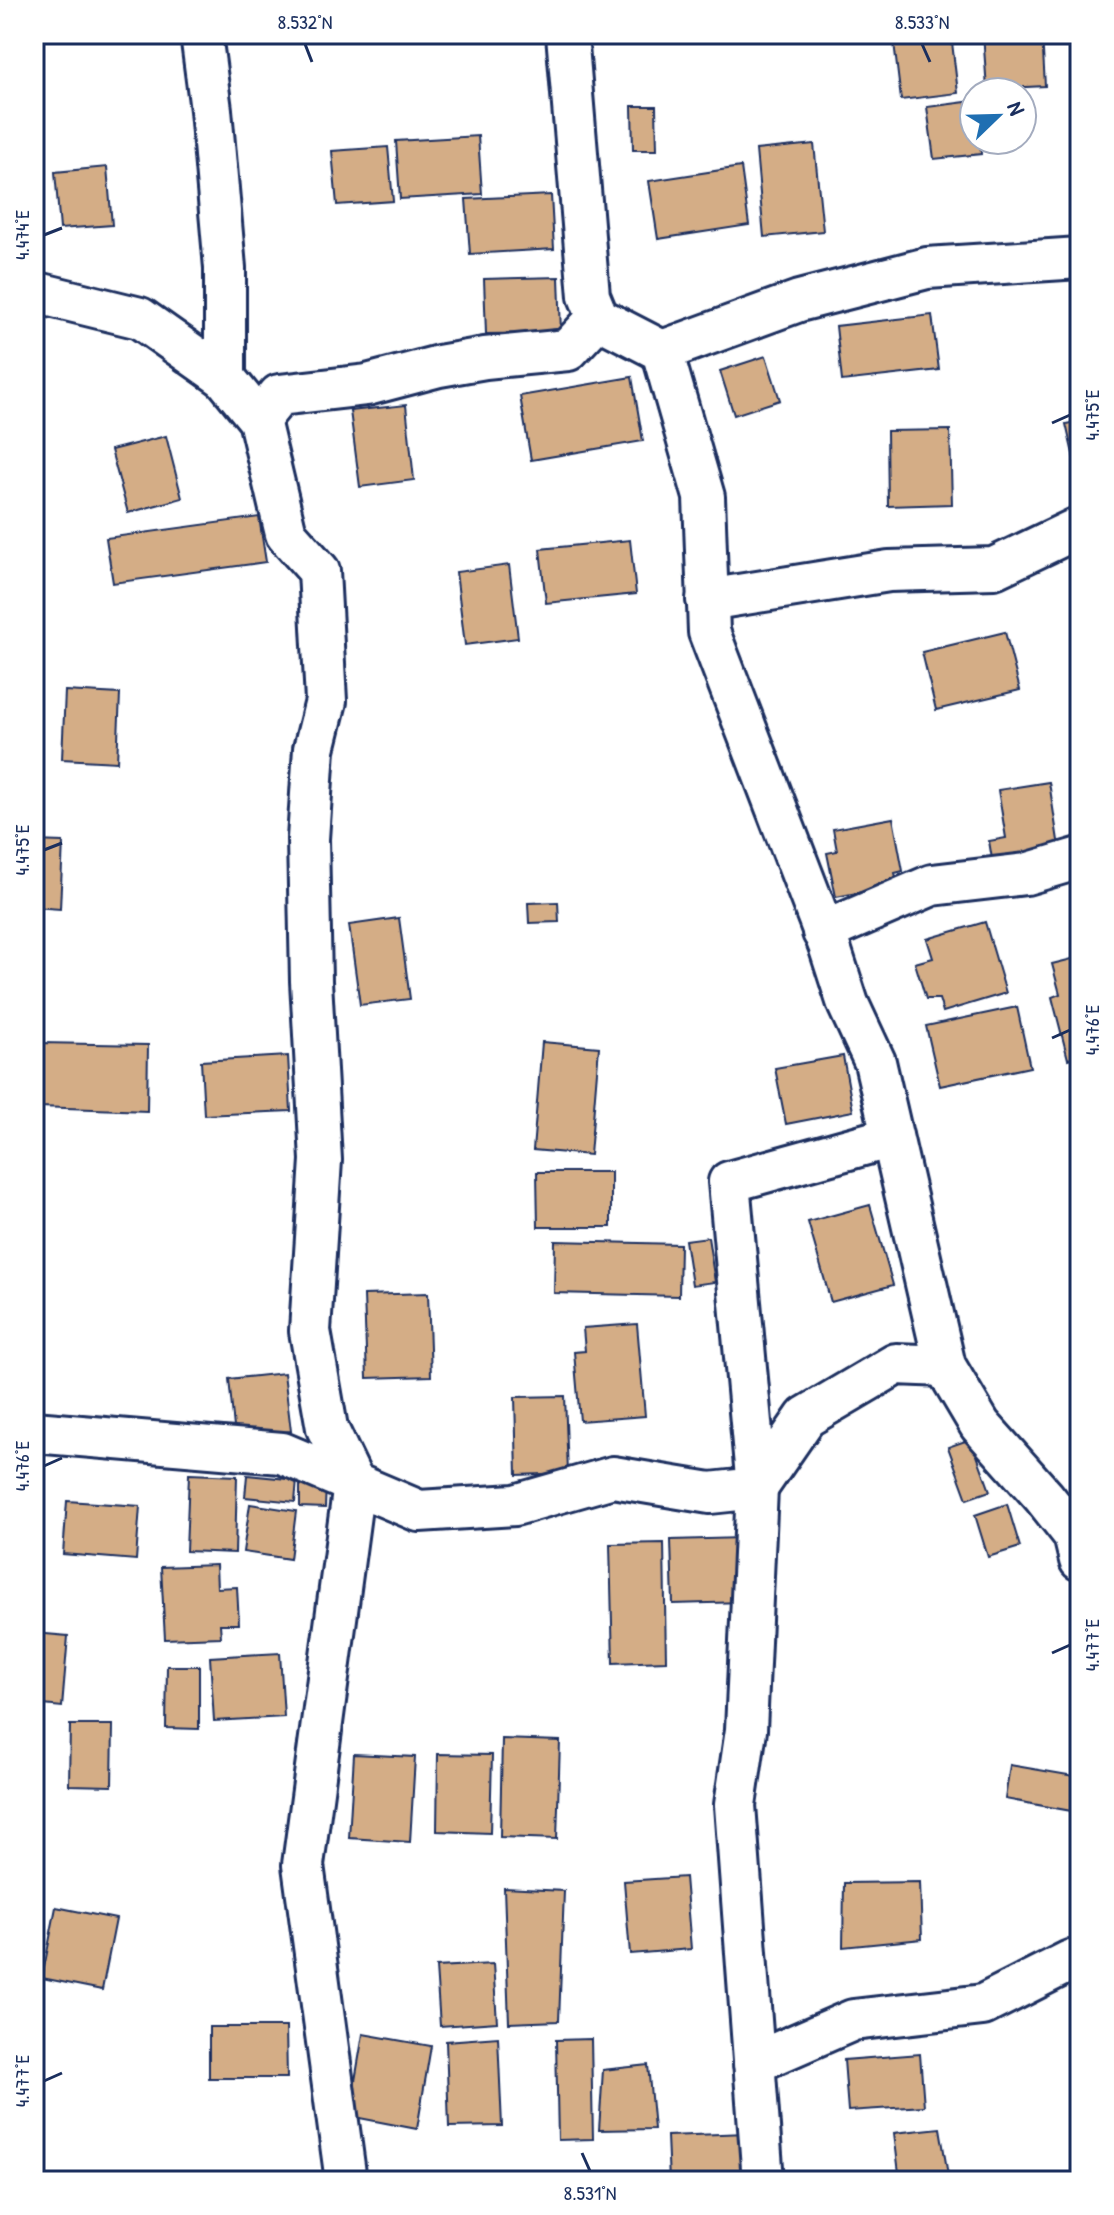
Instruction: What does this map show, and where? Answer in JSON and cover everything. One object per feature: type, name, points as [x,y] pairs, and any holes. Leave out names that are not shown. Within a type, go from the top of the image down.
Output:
[{"type":"street","points":[[201,34],[225,268],[225,378]]},
{"type":"street","points":[[567,34],[589,296],[598,318],[662,351],[704,497],[709,632],[848,1004],[875,1062],[945,1366],[980,1425],[1070,1508],[1080,1560]]},
{"type":"street","points":[[662,351],[799,301],[927,268],[1080,258]]},
{"type":"street","points":[[34,292],[140,318],[225,378],[259,420],[286,534],[319,571],[326,701],[314,749],[308,839],[311,981],[321,1160],[310,1331],[327,1428],[354,1484],[303,1865],[346,2181]]},
{"type":"street","points":[[259,420],[279,395],[367,385],[439,366],[485,358],[568,350],[598,318]]},
{"type":"street","points":[[707,600],[889,571],[994,568],[1080,527]]},
{"type":"street","points":[[823,932],[932,885],[1026,874],[1080,858]]},
{"type":"street","points":[[763,2181],[735,1805],[746,1730],[757,1488],[729,1182],[892,1137]]},
{"type":"street","points":[[34,1432],[282,1453],[419,1511],[515,1505],[613,1477],[710,1493],[757,1488],[806,1417],[896,1364],[945,1366]]},
{"type":"street","points":[[754,2063],[853,2020],[983,2005],[1070,1961],[1080,1962]]},
{"type":"building","points":[[893,34],[951,34],[958,93],[901,100]]},
{"type":"building","points":[[983,34],[1042,34],[1045,86],[1038,86],[1038,76],[986,76]]},
{"type":"building","points":[[958,103],[958,156],[962,156],[934,159],[927,107]]},
{"type":"building","points":[[632,106],[656,106],[657,150],[633,150]]},
{"type":"building","points":[[478,136],[482,194],[400,199],[396,141]]},
{"type":"building","points":[[814,144],[823,231],[764,237],[756,150]]},
{"type":"building","points":[[388,147],[393,201],[337,205],[332,151]]},
{"type":"building","points":[[107,167],[112,225],[60,229],[55,172]]},
{"type":"building","points":[[741,167],[749,225],[658,239],[649,181]]},
{"type":"building","points":[[551,195],[554,249],[470,254],[466,199]]},
{"type":"building","points":[[559,277],[561,333],[486,334],[484,279]]},
{"type":"building","points":[[932,315],[939,370],[842,381],[836,326]]},
{"type":"building","points":[[766,356],[780,400],[734,415],[720,371]]},
{"type":"building","points":[[632,377],[643,441],[531,460],[520,396]]},
{"type":"building","points":[[406,405],[414,480],[360,487],[350,411]]},
{"type":"building","points":[[1080,421],[1080,484],[1066,424]]},
{"type":"building","points":[[950,430],[952,504],[888,506],[887,431]]},
{"type":"building","points":[[166,436],[182,498],[128,513],[111,450]]},
{"type":"building","points":[[259,517],[266,562],[113,583],[106,538]]},
{"type":"building","points":[[630,540],[636,594],[546,603],[540,549]]},
{"type":"building","points":[[509,565],[518,638],[465,645],[456,572]]},
{"type":"building","points":[[1005,632],[1020,690],[936,710],[922,652]]},
{"type":"building","points":[[65,691],[120,694],[117,762],[62,759]]},
{"type":"building","points":[[1049,782],[1060,854],[993,865],[989,841],[1006,838],[998,790]]},
{"type":"building","points":[[893,818],[903,871],[895,873],[898,885],[836,897],[827,853],[837,851],[833,829]]},
{"type":"building","points":[[34,841],[63,842],[60,909],[34,907]]},
{"type":"building","points":[[558,902],[559,922],[529,923],[528,903]]},
{"type":"building","points":[[399,918],[410,999],[360,1005],[349,925]]},
{"type":"building","points":[[985,922],[1006,993],[943,1012],[939,999],[926,999],[915,963],[933,958],[927,939]]},
{"type":"building","points":[[1080,957],[1080,1056],[1068,1059],[1052,997],[1060,994],[1052,964]]},
{"type":"building","points":[[1017,1007],[1030,1067],[940,1086],[926,1026]]},
{"type":"building","points":[[542,1042],[599,1047],[590,1155],[533,1150]]},
{"type":"building","points":[[40,1043],[148,1045],[147,1111],[39,1107]]},
{"type":"building","points":[[288,1056],[291,1111],[204,1115],[201,1061]]},
{"type":"building","points":[[843,1056],[853,1111],[786,1124],[775,1068]]},
{"type":"building","points":[[537,1172],[611,1172],[611,1227],[538,1227]]},
{"type":"building","points":[[870,1205],[893,1285],[831,1302],[808,1222]]},
{"type":"building","points":[[708,1237],[715,1282],[692,1285],[685,1240]]},
{"type":"building","points":[[555,1241],[680,1244],[679,1296],[554,1293]]},
{"type":"building","points":[[428,1293],[431,1376],[367,1378],[364,1295]]},
{"type":"building","points":[[637,1324],[645,1416],[580,1421],[574,1352],[585,1351],[583,1328]]},
{"type":"building","points":[[284,1373],[291,1431],[235,1437],[229,1379]]},
{"type":"building","points":[[565,1396],[568,1473],[517,1475],[515,1397]]},
{"type":"building","points":[[971,1439],[990,1491],[967,1499],[948,1447]]},
{"type":"building","points":[[189,1474],[237,1476],[235,1553],[186,1551]]},
{"type":"building","points":[[247,1475],[297,1480],[295,1502],[245,1497]]},
{"type":"building","points":[[300,1481],[326,1482],[325,1508],[300,1507]]},
{"type":"building","points":[[67,1501],[140,1506],[136,1560],[63,1554]]},
{"type":"building","points":[[250,1504],[296,1511],[290,1559],[243,1552]]},
{"type":"building","points":[[1007,1504],[1020,1547],[988,1557],[975,1515]]},
{"type":"building","points":[[742,1538],[744,1602],[673,1604],[671,1540]]},
{"type":"building","points":[[664,1543],[666,1661],[613,1663],[610,1544]]},
{"type":"building","points":[[216,1565],[217,1588],[237,1587],[239,1624],[220,1624],[221,1637],[165,1639],[161,1567]]},
{"type":"building","points":[[34,1633],[68,1636],[62,1707],[34,1704]]},
{"type":"building","points":[[280,1653],[284,1717],[214,1721],[210,1657]]},
{"type":"building","points":[[167,1666],[199,1666],[199,1729],[166,1728]]},
{"type":"building","points":[[70,1725],[113,1725],[112,1786],[69,1785]]},
{"type":"building","points":[[502,1739],[560,1741],[557,1839],[500,1837]]},
{"type":"building","points":[[354,1754],[415,1757],[410,1842],[349,1838]]},
{"type":"building","points":[[438,1754],[492,1755],[490,1833],[437,1831]]},
{"type":"building","points":[[1010,1765],[1080,1777],[1077,1812],[1005,1799]]},
{"type":"building","points":[[685,1877],[691,1949],[630,1954],[624,1881]]},
{"type":"building","points":[[920,1882],[922,1939],[843,1947],[844,1883]]},
{"type":"building","points":[[504,1888],[564,1891],[559,2021],[509,2023]]},
{"type":"building","points":[[56,1907],[116,1919],[102,1990],[42,1978]]},
{"type":"building","points":[[493,1964],[497,2022],[440,2026],[436,1967]]},
{"type":"building","points":[[209,2027],[286,2027],[287,2078],[209,2078]]},
{"type":"building","points":[[363,2034],[431,2046],[417,2129],[349,2116]]},
{"type":"building","points":[[498,2037],[502,2126],[449,2127],[446,2041]]},
{"type":"building","points":[[591,2039],[593,2139],[558,2140],[556,2040]]},
{"type":"building","points":[[920,2054],[924,2106],[848,2111],[844,2060]]},
{"type":"building","points":[[648,2065],[654,2129],[599,2130],[603,2070]]},
{"type":"building","points":[[940,2128],[949,2181],[900,2181],[894,2133]]},
{"type":"building","points":[[747,2133],[749,2181],[669,2181],[667,2136]]}]
